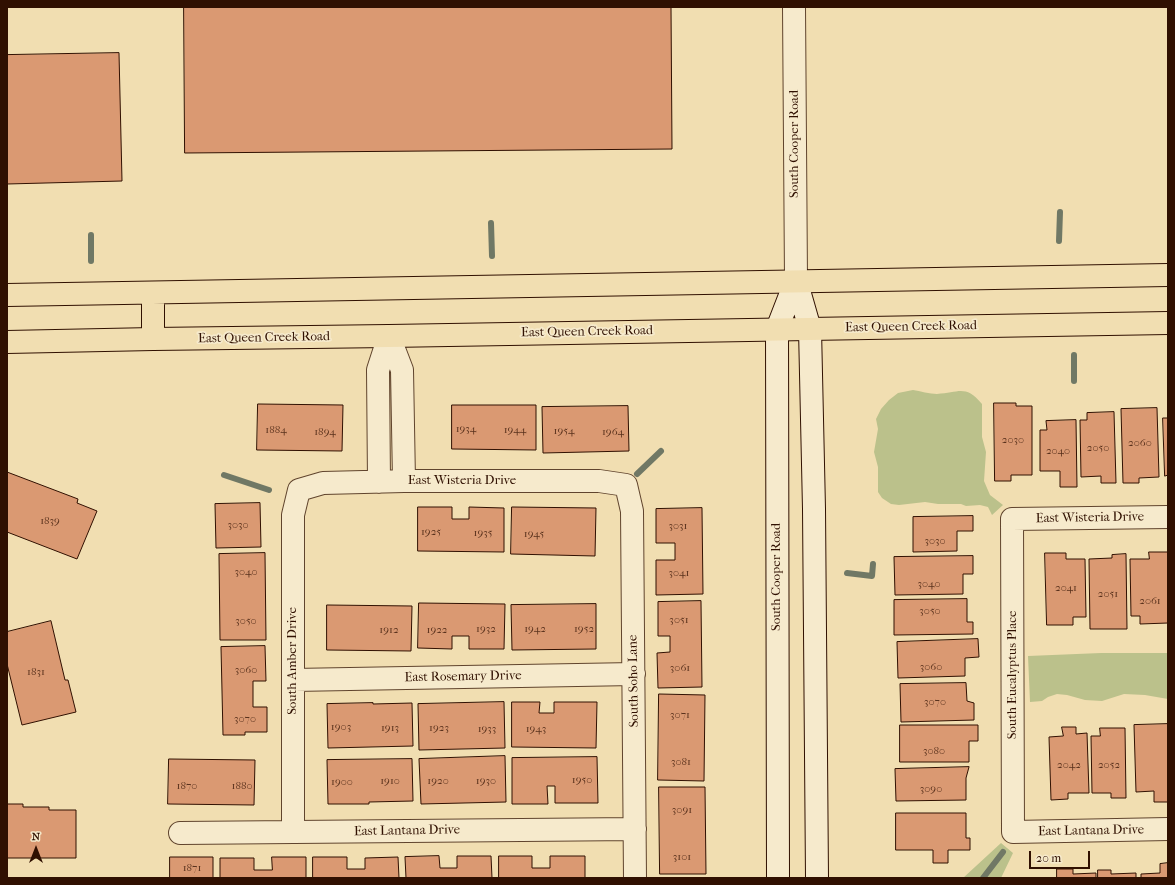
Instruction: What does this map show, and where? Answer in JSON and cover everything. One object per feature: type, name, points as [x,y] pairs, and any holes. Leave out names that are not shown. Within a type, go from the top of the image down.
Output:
[{"type":"main road","points":[[7,295],[796,280],[1168,275]]},
{"type":"main road","points":[[153,293],[153,339]]},
{"type":"main road","name":"East Queen Creek Road","points":[[7,342],[1168,323]]},
{"type":"street","name":"South Cooper Road","points":[[794,7],[796,280],[810,329],[814,517],[817,878]]},
{"type":"street","name":"South Cooper Road","points":[[778,878],[777,329],[796,280]]},
{"type":"street","points":[[389,336],[402,370],[404,481]]},
{"type":"street","points":[[379,482],[378,370],[389,336]]},
{"type":"street","points":[[379,425],[403,424]]},
{"type":"street","name":"East Wisteria Drive","points":[[299,490],[323,483],[404,481],[599,481],[626,485]]},
{"type":"street","name":"South Soho Lane","points":[[626,485],[632,511],[635,829],[634,878]]},
{"type":"street","name":"South Amber Drive","points":[[293,832],[293,515],[299,490]]},
{"type":"street","name":"East Wisteria Drive","points":[[1012,519],[1168,517]]},
{"type":"street","name":"South Eucalyptus Place","points":[[1012,519],[1013,832]]},
{"type":"street","name":"East Rosemary Drive","points":[[293,680],[634,674]]},
{"type":"street","name":"East Lantana Drive","points":[[180,833],[635,829]]},
{"type":"street","name":"East Lantana Drive","points":[[1013,832],[1168,829]]},
{"type":"green space","points":[[913,390],[931,394],[956,391],[966,392],[971,394],[982,404],[982,437],[986,452],[984,481],[990,495],[1003,505],[992,515],[988,507],[980,505],[966,506],[961,504],[938,504],[925,502],[899,505],[891,504],[882,498],[878,492],[878,467],[874,452],[878,429],[876,419],[881,409],[889,400],[898,393]]},
{"type":"green space","points":[[1101,653],[1168,653],[1168,699],[1145,695],[1124,694],[1102,701],[1085,700],[1057,694],[1042,701],[1030,702],[1028,656]]},
{"type":"green space","points":[[1001,843],[1013,853],[1001,878],[963,878]]},
{"type":"building","points":[[184,7],[671,7],[672,149],[185,153]]},
{"type":"building","points":[[119,53],[122,181],[7,184],[7,55]]},
{"type":"building","points":[[994,403],[1016,403],[1016,406],[1032,406],[1032,475],[1011,475],[1011,481],[995,481]]},
{"type":"building","points":[[258,404],[343,405],[342,451],[257,450]]},
{"type":"building","points":[[452,405],[536,405],[536,450],[452,449]]},
{"type":"building","points":[[628,406],[629,451],[543,453],[542,407]]},
{"type":"building","points":[[1157,408],[1159,477],[1139,478],[1139,483],[1123,483],[1121,409]]},
{"type":"building","points":[[1114,412],[1116,483],[1101,483],[1101,476],[1081,477],[1080,420],[1087,420],[1087,413]]},
{"type":"building","points":[[1163,418],[1168,418],[1168,475],[1165,476]]},
{"type":"building","points":[[1076,420],[1077,487],[1060,487],[1060,471],[1040,471],[1040,430],[1047,430],[1046,421]]},
{"type":"building","points":[[7,472],[78,499],[77,503],[97,511],[77,559],[7,532]]},
{"type":"building","points":[[260,503],[261,547],[216,548],[215,504]]},
{"type":"building","points":[[418,507],[452,507],[452,519],[469,519],[469,507],[504,508],[504,552],[418,551]]},
{"type":"building","points":[[512,507],[596,508],[595,556],[511,554]]},
{"type":"building","points":[[702,508],[703,594],[656,595],[656,560],[675,560],[675,543],[656,543],[656,509]]},
{"type":"building","points":[[973,516],[973,531],[957,531],[957,551],[913,552],[913,517]]},
{"type":"building","points":[[1149,552],[1168,552],[1168,623],[1140,624],[1140,616],[1131,616],[1130,559],[1149,559]]},
{"type":"building","points":[[265,553],[266,640],[220,640],[219,554]]},
{"type":"building","points":[[1045,553],[1066,553],[1066,559],[1085,559],[1086,617],[1073,617],[1073,625],[1047,625]]},
{"type":"building","points":[[1126,554],[1127,629],[1090,629],[1089,559],[1112,558],[1112,555]]},
{"type":"building","points":[[973,556],[973,574],[963,574],[963,594],[895,595],[894,557]]},
{"type":"building","points":[[967,599],[967,622],[973,622],[973,634],[894,635],[894,600]]},
{"type":"building","points":[[701,601],[702,687],[658,688],[657,653],[670,652],[670,636],[658,636],[658,602]]},
{"type":"building","points":[[419,603],[505,604],[504,649],[469,649],[469,636],[452,636],[452,649],[418,648]]},
{"type":"building","points":[[596,604],[596,649],[512,650],[511,605]]},
{"type":"building","points":[[327,605],[412,606],[411,651],[327,650]]},
{"type":"building","points":[[51,621],[65,680],[68,680],[76,712],[22,725],[7,664],[7,632]]},
{"type":"building","points":[[978,639],[979,657],[965,658],[965,676],[898,678],[897,642]]},
{"type":"building","points":[[265,646],[266,681],[253,681],[253,707],[267,707],[267,732],[245,732],[245,735],[223,735],[221,647]]},
{"type":"building","points":[[966,683],[967,701],[974,703],[974,720],[901,722],[900,684]]},
{"type":"building","points":[[659,694],[705,695],[704,781],[658,780]]},
{"type":"building","points":[[504,702],[505,748],[419,750],[418,704]]},
{"type":"building","points":[[512,702],[540,702],[539,713],[554,713],[554,702],[597,702],[596,748],[512,747]]},
{"type":"building","points":[[412,703],[413,746],[328,748],[327,704]]},
{"type":"building","points":[[1168,724],[1168,802],[1154,802],[1154,791],[1136,792],[1134,725]]},
{"type":"building","points":[[900,725],[978,725],[978,741],[969,741],[969,762],[900,762]]},
{"type":"building","points":[[1062,727],[1076,727],[1076,734],[1087,733],[1089,793],[1068,793],[1068,799],[1051,800],[1049,737],[1063,736]]},
{"type":"building","points":[[1100,728],[1125,728],[1126,798],[1111,798],[1111,793],[1092,793],[1091,736],[1100,736]]},
{"type":"building","points":[[505,756],[506,802],[421,804],[419,759]]},
{"type":"building","points":[[597,757],[598,803],[555,803],[555,786],[547,786],[548,804],[512,804],[512,758]]},
{"type":"building","points":[[169,759],[255,760],[254,805],[168,804]]},
{"type":"building","points":[[412,759],[413,801],[369,802],[369,804],[328,804],[327,760]]},
{"type":"building","points":[[969,767],[966,778],[966,800],[896,801],[895,769]]},
{"type":"building","points":[[659,787],[705,787],[706,874],[660,874]]},
{"type":"building","points":[[7,804],[23,804],[23,807],[49,807],[49,810],[76,810],[76,858],[7,858]]},
{"type":"building","points":[[896,813],[966,813],[966,838],[970,838],[970,850],[948,850],[948,863],[933,863],[933,850],[896,850]]},
{"type":"building","points":[[439,856],[440,868],[457,868],[457,856],[491,856],[492,878],[406,878],[405,857]]},
{"type":"building","points":[[499,856],[532,856],[532,868],[550,868],[550,856],[585,856],[585,878],[499,878]]},
{"type":"building","points":[[170,857],[213,857],[213,878],[170,878]]},
{"type":"building","points":[[272,857],[306,857],[306,878],[220,878],[220,858],[254,858],[254,870],[272,870]]},
{"type":"building","points":[[313,857],[347,857],[347,869],[365,869],[365,858],[398,857],[399,878],[313,878]]},
{"type":"building","points":[[1168,863],[1168,878],[1141,878],[1141,874],[1160,873],[1160,864]]},
{"type":"building","points":[[1057,869],[1073,869],[1073,874],[1096,873],[1096,878],[1057,878]]},
{"type":"building","points":[[1098,870],[1111,870],[1111,874],[1136,873],[1136,878],[1098,878]]},
{"type":"waterway","points":[[1059,241],[1060,212]]},
{"type":"waterway","points":[[491,223],[492,256]]},
{"type":"waterway","points":[[91,235],[91,261]]},
{"type":"waterway","points":[[1074,355],[1074,381]]},
{"type":"waterway","points":[[637,474],[661,451]]},
{"type":"waterway","points":[[224,475],[269,490]]},
{"type":"waterway","points":[[847,573],[872,576],[873,564]]},
{"type":"waterway","points":[[983,878],[1003,852]]}]
